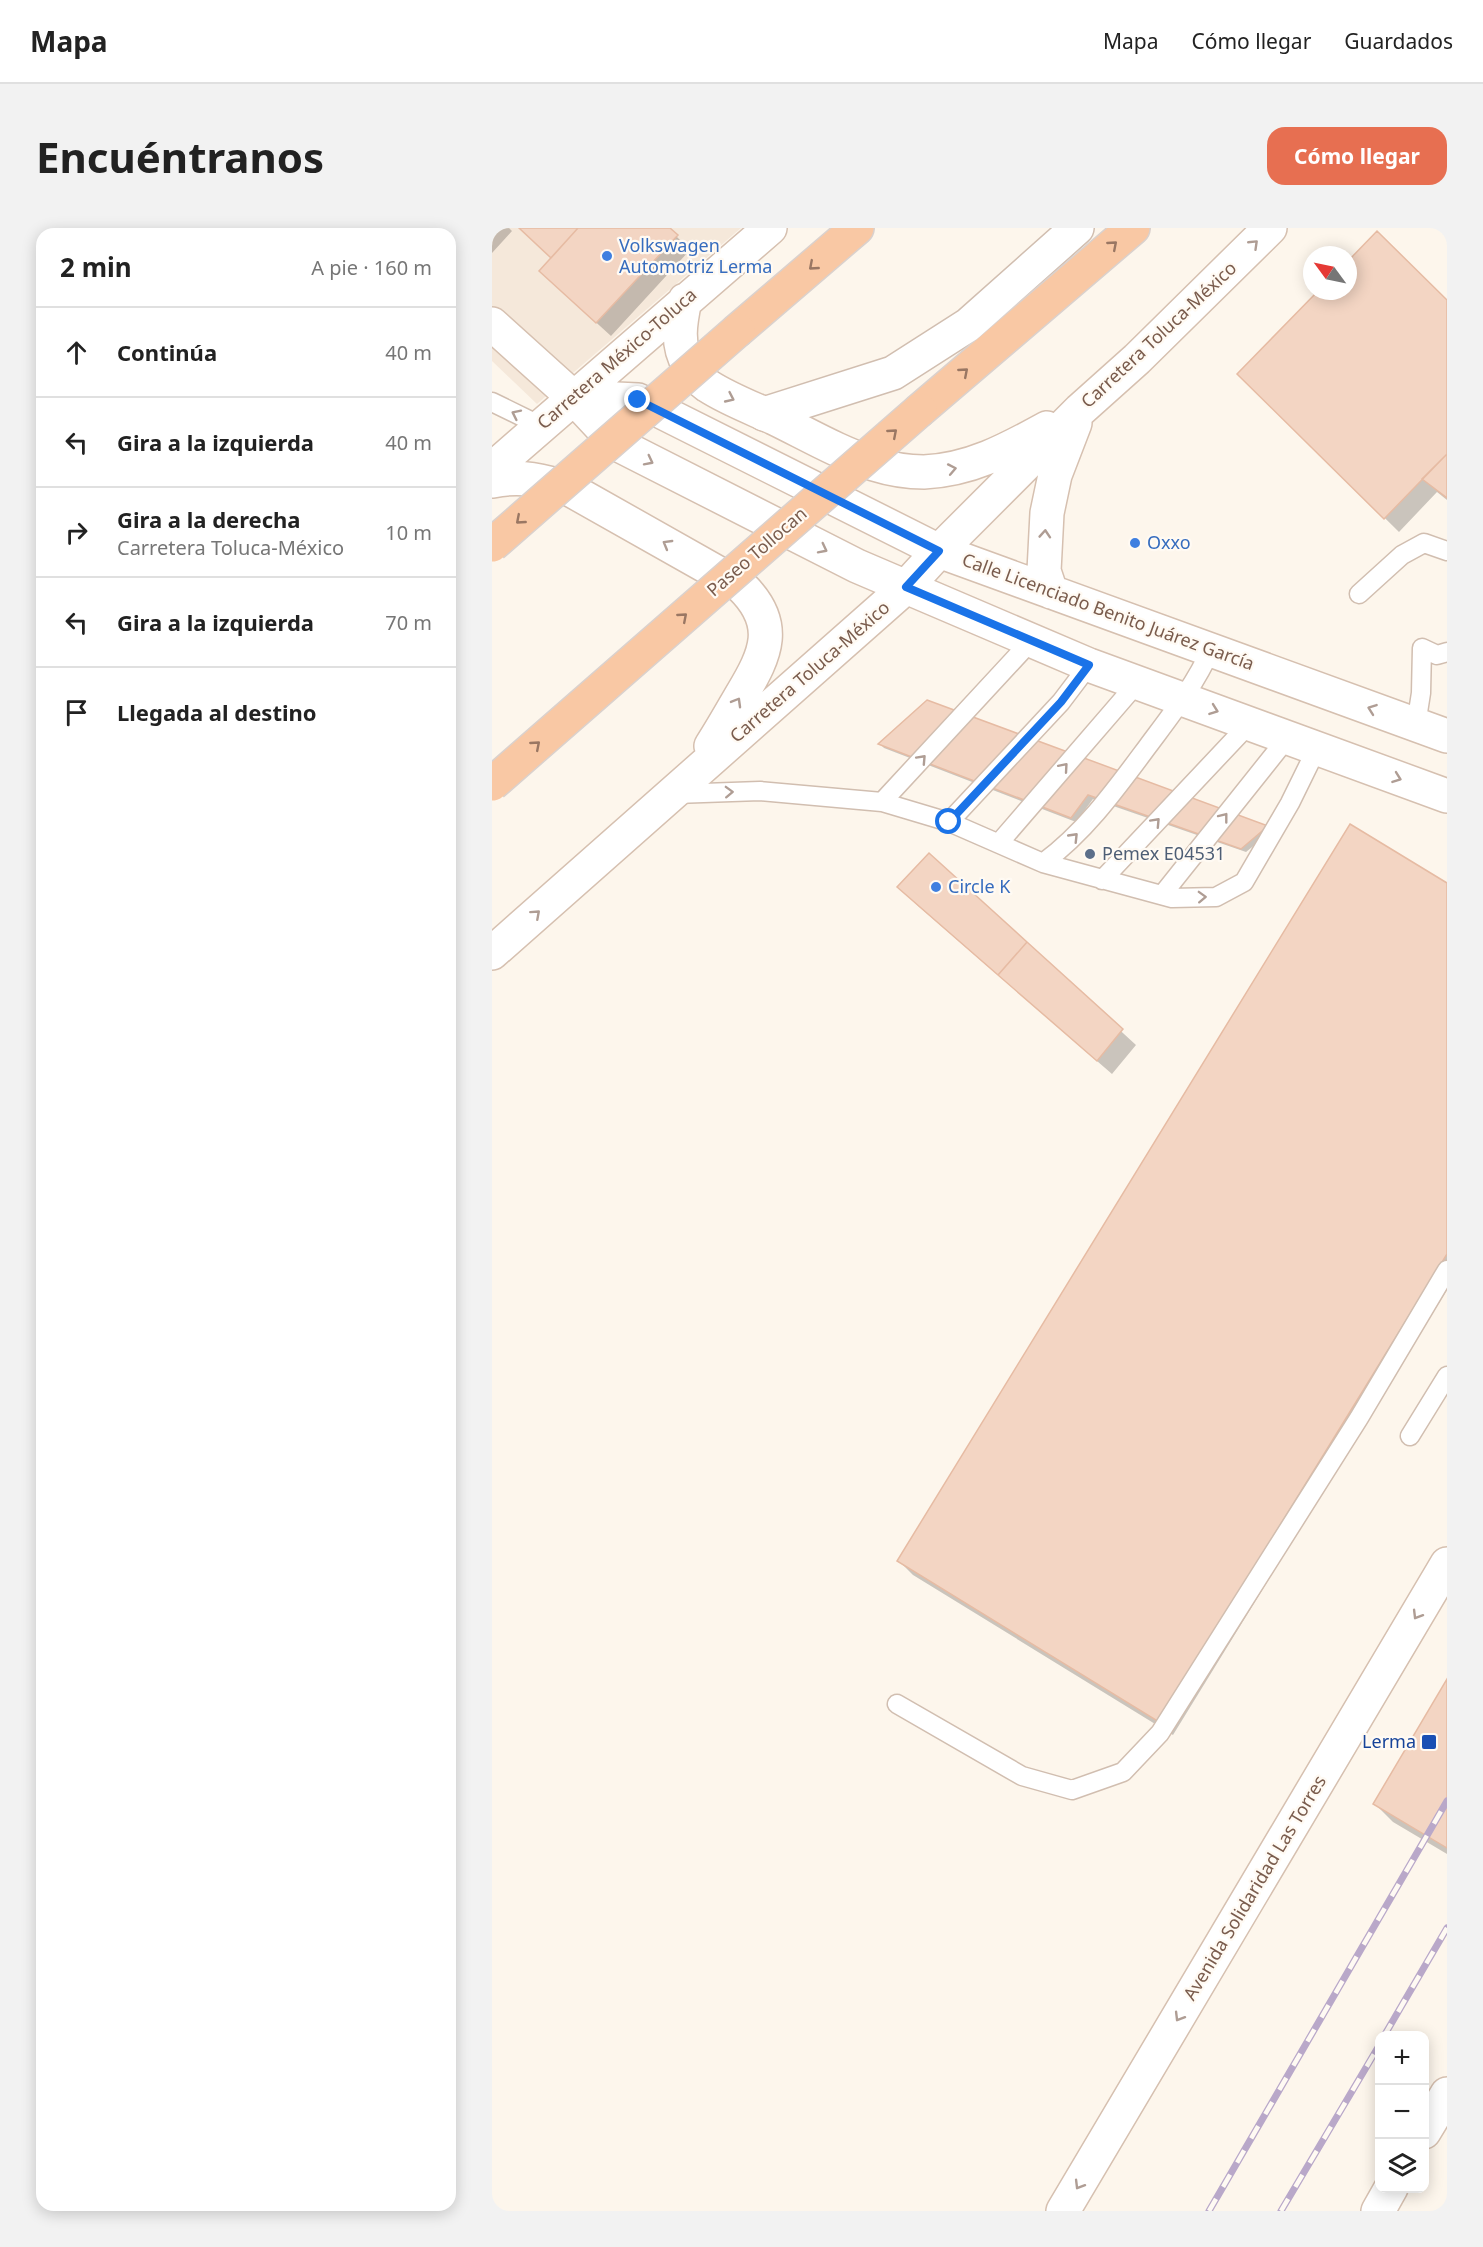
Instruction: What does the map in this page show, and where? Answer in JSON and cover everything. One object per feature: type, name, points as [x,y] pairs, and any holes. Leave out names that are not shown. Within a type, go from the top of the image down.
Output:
[{"type":"highway","points":[[492,545],[857,228]]},
{"type":"highway","name":"Paseo Tollocan","points":[[492,784],[920,410],[1133,228]]},
{"type":"main road","name":"Carretera México-Toluca","points":[[492,469],[770,228]]},
{"type":"main road","points":[[764,414],[893,372],[968,325],[1077,228]]},
{"type":"main road","name":"Carretera Toluca-México","points":[[492,953],[906,587],[1080,410],[1137,359],[1270,228]]},
{"type":"main road","points":[[685,300],[679,328],[680,342],[690,368],[708,386],[850,456],[899,471],[943,471],[989,459],[1080,410]]},
{"type":"main road","points":[[492,324],[573,397],[617,444],[857,566],[1089,665],[1447,796]]},
{"type":"main road","name":"Calle Licenciado Benito Juárez García","points":[[573,397],[638,400],[939,551],[1447,736]]},
{"type":"main road","points":[[1051,592],[1044,571],[1047,513],[1055,475],[1080,410]]},
{"type":"main road","points":[[492,481],[519,478],[542,480],[571,490],[741,586],[754,598],[761,612],[764,628],[765,646],[760,663],[697,771]]},
{"type":"main road","name":"Avenida Solidaridad Las Torres","points":[[1063,2211],[1447,1564]]},
{"type":"main road","points":[[1429,2125],[1447,2094]]},
{"type":"main road","points":[[1378,2211],[1388,2193]]},
{"type":"lane","points":[[492,402],[541,426]]},
{"type":"lane","points":[[1359,594],[1402,555],[1424,543],[1447,551]]},
{"type":"lane","points":[[882,802],[1032,640]]},
{"type":"lane","points":[[1416,725],[1421,693],[1422,648],[1437,655],[1447,652]]},
{"type":"lane","points":[[1043,863],[1065,846],[1100,810],[1184,698],[1203,667],[1210,649]]},
{"type":"lane","points":[[949,822],[1061,702],[1089,665]]},
{"type":"lane","points":[[999,843],[1138,682]]},
{"type":"lane","points":[[1102,880],[1250,723]]},
{"type":"lane","points":[[670,794],[760,791],[882,802],[949,822],[1043,863],[1102,880],[1172,898],[1216,897],[1244,882],[1290,803],[1302,742]]},
{"type":"lane","points":[[1162,895],[1302,742]]},
{"type":"lane","points":[[897,1704],[1022,1776],[1072,1790],[1123,1772],[1160,1733],[1359,1418],[1447,1270]]},
{"type":"lane","points":[[1410,1436],[1447,1376]]},
{"type":"shaded area","points":[[492,228],[741,228],[537,404],[492,361]]},
{"type":"building","points":[[519,228],[578,228],[551,258]]},
{"type":"building","points":[[578,228],[670,228],[678,235],[596,323],[539,271]]},
{"type":"building","points":[[1377,231],[1447,300],[1447,454],[1384,519],[1237,374],[1309,300],[1357,300],[1357,252]]},
{"type":"building","points":[[1447,454],[1447,498],[1422,479]]},
{"type":"building","points":[[927,700],[1268,826],[1241,849],[1088,795],[1071,818],[878,744]]},
{"type":"building","points":[[1350,824],[1447,883],[1447,1254],[1159,1722],[897,1561]]},
{"type":"building","points":[[929,853],[1027,942],[998,975],[897,887]]},
{"type":"building","points":[[1027,942],[1123,1029],[1097,1061],[998,975]]},
{"type":"building","name":"Lerma","points":[[1447,1679],[1447,1848],[1373,1804]]},
{"type":"railway","points":[[1209,2211],[1447,1801]]},
{"type":"railway","points":[[1387,2031],[1447,1928]]},
{"type":"railway","points":[[1281,2211],[1375,2052]]},
{"type":"place","name":"Volkswagen Automotriz Lerma","points":[[607,256]]},
{"type":"place","name":"Oxxo","points":[[1135,543]]},
{"type":"place","name":"Pemex E04531","points":[[1090,854]]},
{"type":"place","name":"Circle K","points":[[936,887]]},
{"type":"place","name":"Lerma","points":[[1429,1742]]},
{"type":"route","points":[[638,400],[939,551],[906,587],[1089,665],[1061,702],[949,822]]}]
